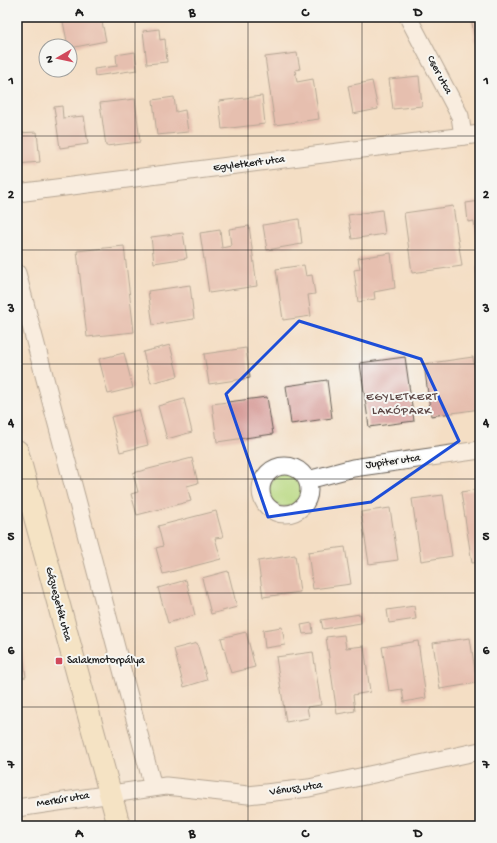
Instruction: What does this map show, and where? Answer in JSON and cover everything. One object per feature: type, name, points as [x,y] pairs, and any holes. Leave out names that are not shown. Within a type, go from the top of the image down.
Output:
[{"type":"street","name":"Cser utca","points":[[408,17],[460,116],[463,136]]},
{"type":"street","name":"Egyletkert utca","points":[[17,193],[480,134]]},
{"type":"street","points":[[17,273],[153,788]]},
{"type":"street","name":"Jupiter utca","points":[[308,480],[353,468],[480,450]]},
{"type":"street","name":"Gázvezeték utca","points":[[17,451],[119,826]]},
{"type":"street","name":"Vénusz utca","points":[[110,793],[166,786],[248,795],[301,789],[480,751]]},
{"type":"street","name":"Merkúr utca","points":[[17,808],[110,793]]},
{"type":"highlighted area","points":[[299,321],[421,359],[459,441],[371,502],[268,517],[226,394]]},
{"type":"green space","points":[[282,473],[288,473],[292,474],[299,480],[302,490],[301,497],[295,504],[288,507],[282,507],[278,506],[271,500],[268,493],[268,487],[269,483],[275,476]]},
{"type":"building","points":[[62,17],[101,17],[106,41],[78,46],[78,38],[66,38]]},
{"type":"building","points":[[480,17],[480,43],[476,44],[471,18]]},
{"type":"building","points":[[159,29],[160,40],[165,39],[167,62],[147,64],[143,31]]},
{"type":"building","points":[[135,52],[137,70],[95,76],[94,69],[117,66],[116,55]]},
{"type":"building","points":[[297,53],[300,69],[295,70],[297,82],[313,79],[319,119],[275,125],[265,57]]},
{"type":"building","points":[[419,76],[422,106],[393,109],[389,79]]},
{"type":"building","points":[[372,81],[378,109],[353,114],[348,86]]},
{"type":"building","points":[[262,96],[265,124],[222,129],[219,101]]},
{"type":"building","points":[[174,97],[176,112],[185,110],[188,132],[157,135],[153,100]]},
{"type":"building","points":[[135,99],[140,142],[106,146],[100,103]]},
{"type":"building","points":[[62,106],[63,118],[84,116],[88,144],[60,148],[54,107]]},
{"type":"building","points":[[37,132],[40,162],[17,164],[17,133]]},
{"type":"building","points":[[480,201],[480,250],[478,250],[474,221],[468,222],[466,203]]},
{"type":"building","points":[[453,206],[462,266],[412,273],[404,213]]},
{"type":"building","points":[[382,210],[385,234],[352,239],[348,215]]},
{"type":"building","points":[[299,219],[302,244],[267,250],[263,225]]},
{"type":"building","points":[[249,226],[257,286],[209,293],[200,233],[220,230],[222,248],[231,246],[229,229]]},
{"type":"building","points":[[183,233],[187,258],[154,263],[151,237]]},
{"type":"building","points":[[124,246],[134,332],[87,337],[77,251]]},
{"type":"building","points":[[391,253],[395,288],[374,292],[375,299],[358,302],[354,270],[360,269],[358,258]]},
{"type":"building","points":[[304,265],[306,276],[312,275],[315,294],[308,295],[311,316],[283,320],[276,269]]},
{"type":"building","points":[[480,266],[480,285],[479,286],[476,267]]},
{"type":"building","points":[[190,285],[194,319],[153,325],[148,291]]},
{"type":"building","points":[[170,345],[178,376],[151,383],[143,352]]},
{"type":"building","points":[[246,348],[250,378],[209,384],[204,354]]},
{"type":"building","points":[[124,353],[133,388],[108,394],[99,359]]},
{"type":"building","points":[[405,357],[414,421],[369,427],[360,363]]},
{"type":"building","points":[[473,357],[480,409],[431,416],[424,364]]},
{"type":"building","points":[[327,380],[332,418],[291,424],[286,386]]},
{"type":"building","points":[[267,397],[273,434],[217,442],[212,404]]},
{"type":"building","points":[[184,399],[192,432],[167,439],[158,406]]},
{"type":"building","points":[[139,410],[148,445],[120,452],[111,417]]},
{"type":"building","points":[[192,458],[198,483],[187,486],[191,501],[137,515],[131,494],[138,492],[133,473]]},
{"type":"building","points":[[480,489],[480,562],[472,563],[461,492]]},
{"type":"building","points":[[443,495],[452,556],[421,561],[412,499]]},
{"type":"building","points":[[390,508],[398,560],[369,564],[361,512]]},
{"type":"building","points":[[216,511],[223,537],[215,538],[221,559],[163,574],[156,548],[163,546],[158,526]]},
{"type":"building","points":[[345,547],[351,584],[313,589],[308,552]]},
{"type":"building","points":[[295,555],[300,592],[263,597],[258,561]]},
{"type":"building","points":[[228,571],[237,607],[211,614],[202,578]]},
{"type":"building","points":[[186,580],[195,615],[168,623],[158,588]]},
{"type":"building","points":[[414,606],[416,619],[389,623],[387,610]]},
{"type":"building","points":[[17,614],[26,677],[17,678]]},
{"type":"building","points":[[360,614],[361,623],[323,629],[321,620]]},
{"type":"building","points":[[312,623],[313,633],[303,634],[301,625]]},
{"type":"building","points":[[282,627],[285,645],[265,648],[263,630]]},
{"type":"building","points":[[246,632],[255,667],[231,673],[221,638]]},
{"type":"building","points":[[344,635],[346,648],[364,646],[370,692],[353,695],[355,711],[337,714],[326,637]]},
{"type":"building","points":[[470,638],[477,683],[440,689],[433,643]]},
{"type":"building","points":[[418,641],[426,698],[404,702],[402,689],[389,691],[382,647]]},
{"type":"building","points":[[197,643],[207,680],[184,687],[174,649]]},
{"type":"building","points":[[313,652],[321,705],[307,707],[309,718],[286,722],[276,657]]},
{"type":"place","name":"Salakmotorpálya","points":[[59,661]]},
{"type":"district","name":"EGYLETKERT LAKÓPARK","points":[[402,405]]}]
